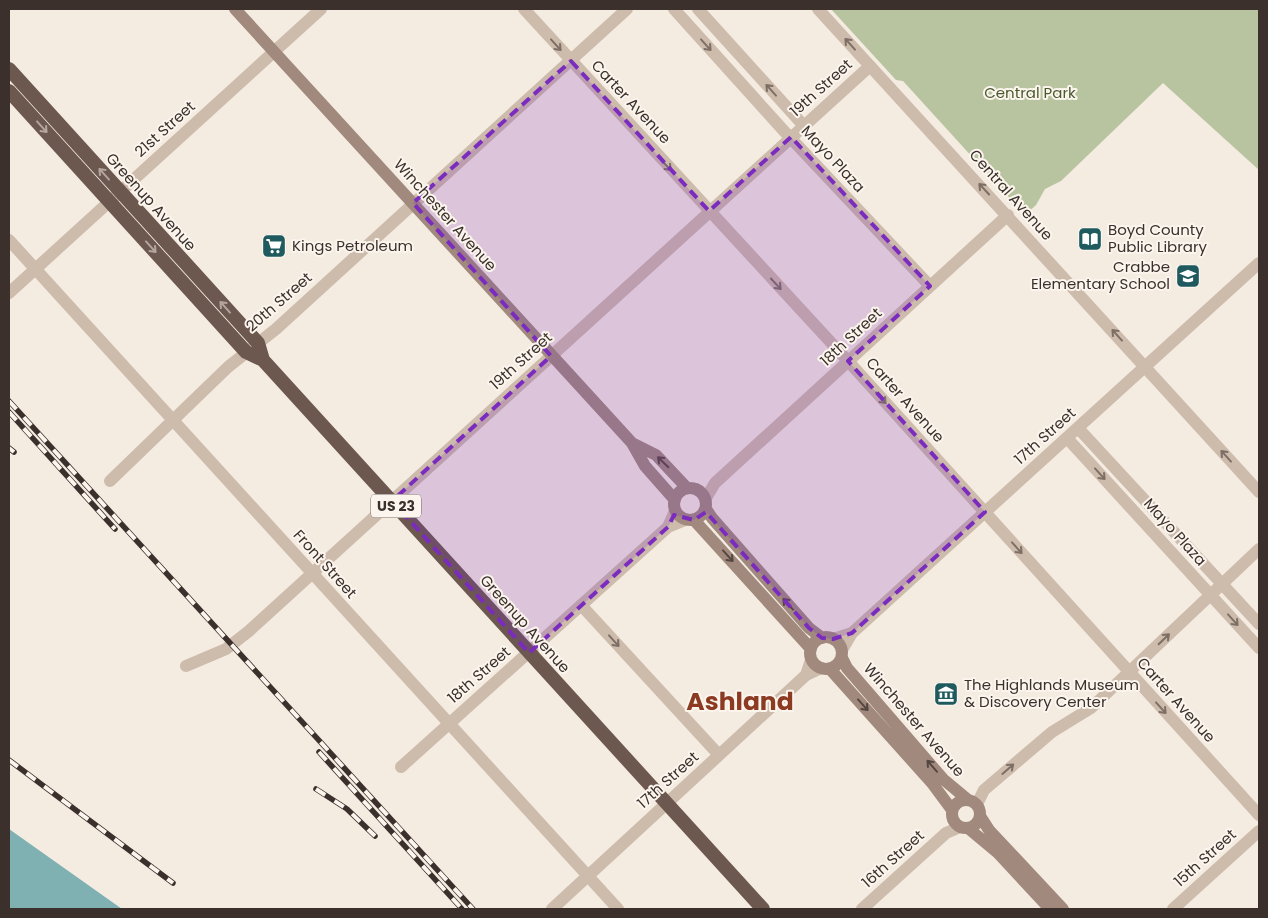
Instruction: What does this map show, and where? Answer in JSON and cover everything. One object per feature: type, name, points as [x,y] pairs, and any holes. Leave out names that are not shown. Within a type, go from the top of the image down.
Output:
[{"type":"highway","name":"Greenup Avenue","points":[[9,69],[258,343],[263,360]]},
{"type":"highway","name":"Greenup Avenue","points":[[9,91],[246,352],[263,360],[764,909]]},
{"type":"main road","name":"Winchester Avenue","points":[[235,9],[632,443],[645,466],[675,505],[926,776],[958,821],[998,853],[1050,909]]},
{"type":"main road","name":"Winchester Avenue","points":[[632,443],[656,455],[699,496],[712,518],[810,628],[828,638],[842,654],[851,672],[943,779],[974,807],[990,830],[1063,909]]},
{"type":"main road","points":[[675,505],[677,494],[699,496],[700,518],[690,520]]},
{"type":"main road","points":[[828,638],[817,640],[818,661],[839,663],[842,654]]},
{"type":"main road","points":[[956,803],[974,807],[976,824],[958,821],[956,803]]},
{"type":"street","name":"21st Street","points":[[9,293],[321,9]]},
{"type":"street","name":"Carter Avenue","points":[[524,9],[848,361],[1259,815]]},
{"type":"street","name":"20th Street","points":[[110,481],[246,352],[413,204],[627,9]]},
{"type":"street","name":"Mayo Plaza","points":[[674,9],[930,286]]},
{"type":"street","name":"Mayo Plaza","points":[[698,9],[804,126]]},
{"type":"street","name":"Central Avenue","points":[[818,9],[1259,492]]},
{"type":"street","name":"19th Street","points":[[186,666],[226,650],[239,640],[870,66]]},
{"type":"street","name":"18th Street","points":[[699,496],[1008,215]]},
{"type":"street","name":"Front Street","points":[[9,240],[618,909]]},
{"type":"street","name":"17th Street","points":[[842,654],[852,633],[1146,368],[1259,263]]},
{"type":"street","name":"Mayo Plaza","points":[[1078,428],[1259,624]]},
{"type":"street","name":"Mayo Plaza","points":[[1067,438],[1259,648]]},
{"type":"street","name":"18th Street","points":[[668,527],[675,505]]},
{"type":"street","name":"18th Street","points":[[401,766],[668,527],[690,520]]},
{"type":"street","points":[[974,807],[984,790],[1052,732],[1090,708],[1259,549]]},
{"type":"street","points":[[582,605],[719,756]]},
{"type":"street","name":"17th Street","points":[[828,638],[852,633]]},
{"type":"street","name":"17th Street","points":[[552,909],[806,675],[818,661]]},
{"type":"street","name":"16th Street","points":[[862,909],[958,821]]},
{"type":"street","name":"15th Street","points":[[1173,909],[1259,831]]},
{"type":"highlighted area","points":[[571,61],[709,211],[791,137],[930,286],[848,361],[985,512],[852,633],[833,639],[822,638],[809,628],[706,512],[694,520],[674,515],[668,527],[529,653],[392,501],[551,356],[413,203]]},
{"type":"green space","name":"Central Park","points":[[831,9],[1259,9],[1259,170],[1163,83],[1061,181],[1045,189],[1036,205],[1025,215],[903,81],[896,80]]},
{"type":"water","points":[[9,829],[122,909],[9,909]]},
{"type":"railway","points":[[9,401],[473,909]]},
{"type":"railway","points":[[9,412],[115,529]]},
{"type":"railway","points":[[9,448],[14,452]]},
{"type":"railway","points":[[319,752],[462,909]]},
{"type":"railway","points":[[9,760],[173,883]]},
{"type":"railway","points":[[316,789],[347,809],[375,836]]},
{"type":"place","name":"Boyd County Public Library","points":[[1090,239]]},
{"type":"place","name":"Kings Petroleum","points":[[274,246]]},
{"type":"place","name":"Crabbe Elementary School","points":[[1188,276]]},
{"type":"place","name":"The Highlands Museum & Discovery Center","points":[[946,694]]},
{"type":"district","name":"Ashland","points":[[740,701]]}]
